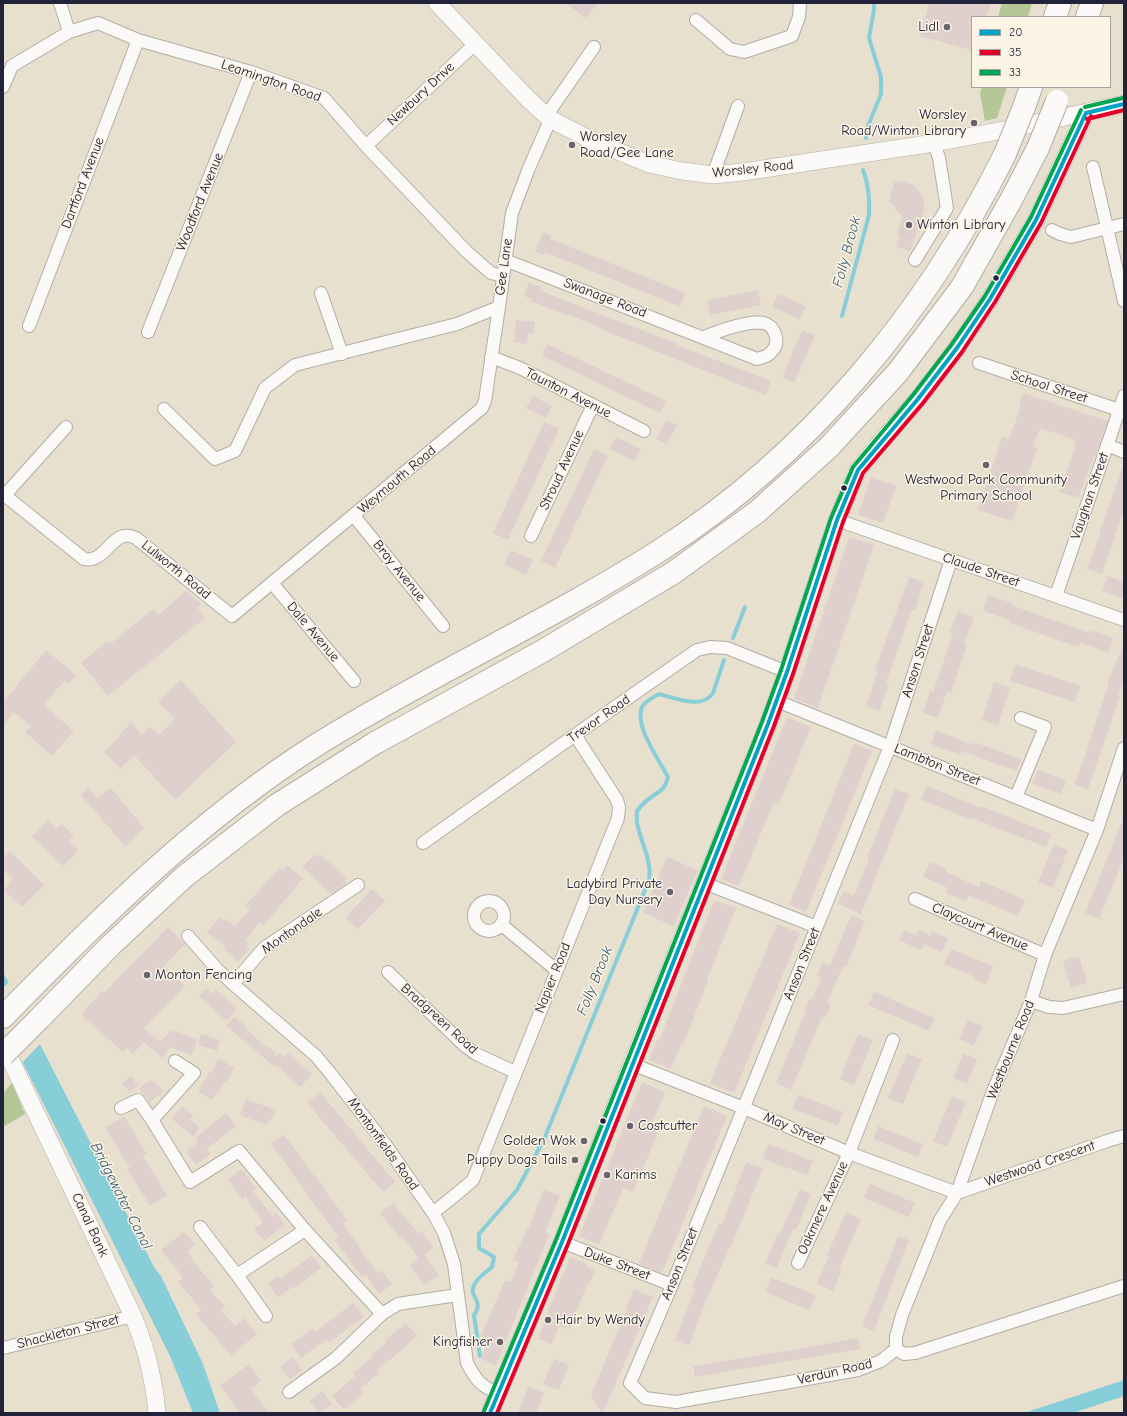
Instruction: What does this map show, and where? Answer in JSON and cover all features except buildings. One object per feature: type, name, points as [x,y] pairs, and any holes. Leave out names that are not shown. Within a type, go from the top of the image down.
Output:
[{"type":"highway","points":[[1055,16],[1060,3]]},
{"type":"highway","points":[[1083,16],[1087,3]]},
{"type":"highway","points":[[1087,16],[1092,3]]},
{"type":"highway","points":[[3,1017],[88,930],[129,892],[196,833],[265,780],[317,745],[363,717],[589,593],[654,554],[701,522],[779,459],[847,390],[877,354],[939,270],[963,232],[990,184],[1005,154],[1031,88]]},
{"type":"highway","points":[[3,1055],[111,945],[184,877],[277,805],[375,743],[541,652],[673,574],[757,512],[828,448],[898,372],[962,287],[1012,200],[1038,148],[1059,94]]},
{"type":"main road","name":"Worsley Road","points":[[437,3],[528,99],[550,119],[593,141],[649,164],[682,171],[714,175],[743,172],[934,143],[1124,104]]},
{"type":"main road","points":[[490,1413],[562,1242],[777,701],[837,520],[858,470],[957,348],[998,286],[1036,220],[1086,113]]},
{"type":"main road","name":"Canal Bank","points":[[3,1044],[133,1316],[148,1361],[157,1413]]},
{"type":"street","points":[[60,3],[69,32]]},
{"type":"street","points":[[696,20],[730,48],[744,52],[792,36],[799,17],[800,3]]},
{"type":"street","name":"Leamington Road","points":[[3,87],[12,66],[69,32],[98,22],[138,40],[251,72],[324,98],[366,146],[466,251],[491,273],[503,276]]},
{"type":"street","name":"Dartford Avenue","points":[[29,326],[138,40]]},
{"type":"street","name":"Newbury Drive","points":[[366,146],[476,43]]},
{"type":"street","name":"Gee Lane","points":[[164,409],[215,459],[235,451],[265,388],[295,365],[457,324],[499,307],[512,213],[529,168],[548,125],[552,109],[594,47]]},
{"type":"street","name":"Woodford Avenue","points":[[148,332],[251,72]]},
{"type":"street","points":[[714,175],[738,106]]},
{"type":"street","points":[[915,260],[946,208],[939,158],[934,143]]},
{"type":"street","points":[[1093,167],[1124,301]]},
{"type":"street","points":[[1052,230],[1071,237],[1124,224]]},
{"type":"street","name":"Swanage Road","points":[[505,260],[757,359],[767,356],[774,349],[777,339],[773,328],[765,323],[750,323],[704,337]]},
{"type":"street","points":[[321,293],[342,354]]},
{"type":"street","name":"Weymouth Road","points":[[232,616],[482,408],[485,401],[499,307]]},
{"type":"street","name":"Taunton Avenue","points":[[492,357],[520,368],[644,431]]},
{"type":"street","name":"School Street","points":[[979,363],[1119,410]]},
{"type":"street","name":"Vaughan Street","points":[[1056,596],[1124,396]]},
{"type":"street","name":"Stroud Avenue","points":[[531,536],[593,405]]},
{"type":"street","points":[[4,494],[66,427]]},
{"type":"street","points":[[1107,445],[1124,452]]},
{"type":"street","name":"Lulworth Road","points":[[4,494],[84,559],[93,560],[98,557],[114,541],[122,536],[127,535],[136,538],[232,616]]},
{"type":"street","name":"Bray Avenue","points":[[354,516],[444,626]]},
{"type":"street","name":"Claude Street","points":[[837,520],[1124,620]]},
{"type":"street","name":"Anson Street","points":[[638,1363],[672,1285],[890,746],[951,560]]},
{"type":"street","name":"Dale Avenue","points":[[272,583],[354,682]]},
{"type":"street","name":"Trevor Road","points":[[423,843],[575,735],[692,654],[703,648],[718,646],[727,648],[787,672]]},
{"type":"street","name":"Lambton Street","points":[[777,701],[1097,830]]},
{"type":"street","points":[[1016,797],[1046,727],[1021,718]]},
{"type":"street","name":"Napier Road","points":[[433,1213],[472,1180],[619,812],[617,800],[614,794],[575,735]]},
{"type":"street","name":"Westbourne Road","points":[[896,1349],[896,1337],[905,1308],[940,1220],[957,1193],[993,1091],[1031,1001],[1045,955],[1097,830],[1124,748]]},
{"type":"street","points":[[704,883],[817,927]]},
{"type":"street","name":"Montondale","points":[[233,984],[264,948],[358,885]]},
{"type":"street","name":"Claycourt Avenue","points":[[915,899],[1045,955]]},
{"type":"street","points":[[502,925],[556,970]]},
{"type":"street","name":"Montonfields Road","points":[[188,936],[216,968],[316,1056],[324,1065],[385,1144],[433,1213],[444,1233],[454,1264],[467,1364],[475,1378],[488,1389],[499,1394]]},
{"type":"street","name":"Bradgreen Road","points":[[388,972],[465,1046],[476,1054],[515,1072]]},
{"type":"street","points":[[1031,1001],[1049,1007],[1063,1008],[1124,994]]},
{"type":"street","name":"Oakmere Avenue","points":[[798,1263],[849,1152],[893,1040]]},
{"type":"street","points":[[152,1120],[194,1073],[176,1061]]},
{"type":"street","name":"May Street","points":[[632,1064],[744,1108],[849,1152],[957,1193]]},
{"type":"street","points":[[121,1108],[138,1100],[190,1182],[239,1150],[305,1230],[382,1314]]},
{"type":"street","name":"Westwood Crescent","points":[[957,1193],[1124,1136]]},
{"type":"street","points":[[200,1227],[266,1316]]},
{"type":"street","points":[[237,1275],[305,1230]]},
{"type":"street","name":"Duke Street","points":[[562,1242],[672,1285]]},
{"type":"street","points":[[896,1349],[904,1354],[915,1353],[1124,1286]]},
{"type":"street","points":[[289,1392],[336,1358],[382,1314],[398,1304],[457,1295]]},
{"type":"street","name":"Shackleton Street","points":[[3,1348],[133,1316]]},
{"type":"street","name":"Verdun Road","points":[[638,1363],[630,1383],[645,1398],[676,1402],[858,1370],[881,1362],[896,1349]]},
{"type":"green space","points":[[1002,3],[1032,3],[1028,16],[998,16]]},
{"type":"green space","points":[[982,88],[1007,88],[997,118],[985,121],[980,93]]},
{"type":"green space","points":[[12,1083],[25,1114],[3,1127],[3,1093]]},
{"type":"water","points":[[3,972],[155,1269],[161,1276],[203,1364],[220,1413],[193,1413],[170,1356],[3,1023]]},
{"type":"water","points":[[1124,1380],[1124,1396],[1073,1413],[1024,1413]]},
{"type":"pier","points":[[10,981],[42,1042],[21,1064],[3,1027],[3,988]]},
{"type":"waterway","name":"Folly Brook","points":[[866,138],[868,126],[881,94],[881,77],[869,38],[874,3]]},
{"type":"waterway","name":"Folly Brook","points":[[842,316],[869,215],[869,192],[863,170]]},
{"type":"waterway","name":"Folly Brook","points":[[733,638],[745,607]]},
{"type":"waterway","name":"Folly Brook","points":[[480,1356],[474,1315],[478,1306],[473,1289],[477,1280],[492,1267],[494,1257],[479,1248],[479,1234],[517,1190],[545,1137],[649,880],[649,866],[637,825],[637,811],[644,803],[665,786],[668,777],[644,733],[640,715],[642,707],[647,701],[659,694],[680,700],[695,702],[708,698],[713,693],[724,660]]},
{"type":"transit line","name":"33","points":[[1085,107],[1123,98]]},
{"type":"transit line","name":"20","points":[[1086,113],[1124,104]]},
{"type":"transit line","name":"33","points":[[484,1411],[556,1240],[762,722],[781,670],[831,518],[853,467],[913,395],[952,344],[985,296],[1031,217],[1081,110]]},
{"type":"transit line","name":"35","points":[[1087,119],[1124,110]]},
{"type":"transit line","name":"20","points":[[490,1413],[562,1242],[768,724],[787,672],[837,520],[858,470],[918,399],[957,348],[990,299],[1036,220],[1086,113]]},
{"type":"transit line","name":"35","points":[[497,1413],[568,1244],[774,726],[793,674],[843,522],[863,473],[923,403],[962,352],[995,302],[1041,223],[1091,116]]},
{"type":"place","name":"Lidl","points":[[947,27]]},
{"type":"place","name":"Worsley Road/Winton Library","points":[[974,123]]},
{"type":"place","name":"Worsley Road/Gee Lane","points":[[572,145]]},
{"type":"place","name":"Winton Library","points":[[909,225]]},
{"type":"place","name":"Westwood Park Community Primary School","points":[[986,465]]},
{"type":"place","name":"Ladybird Private Day Nursery","points":[[670,892]]},
{"type":"place","name":"Monton Fencing","points":[[147,975]]},
{"type":"place","name":"Costcutter","points":[[630,1126]]},
{"type":"place","name":"Golden Wok","points":[[584,1141]]},
{"type":"place","name":"Puppy Dogs Tails","points":[[575,1160]]},
{"type":"place","name":"Karims","points":[[607,1175]]},
{"type":"place","name":"Hair by Wendy","points":[[548,1320]]},
{"type":"place","name":"Kingfisher","points":[[500,1342]]},
{"type":"water label","name":"Bridgewater Canal","points":[[121,1196]]}]
